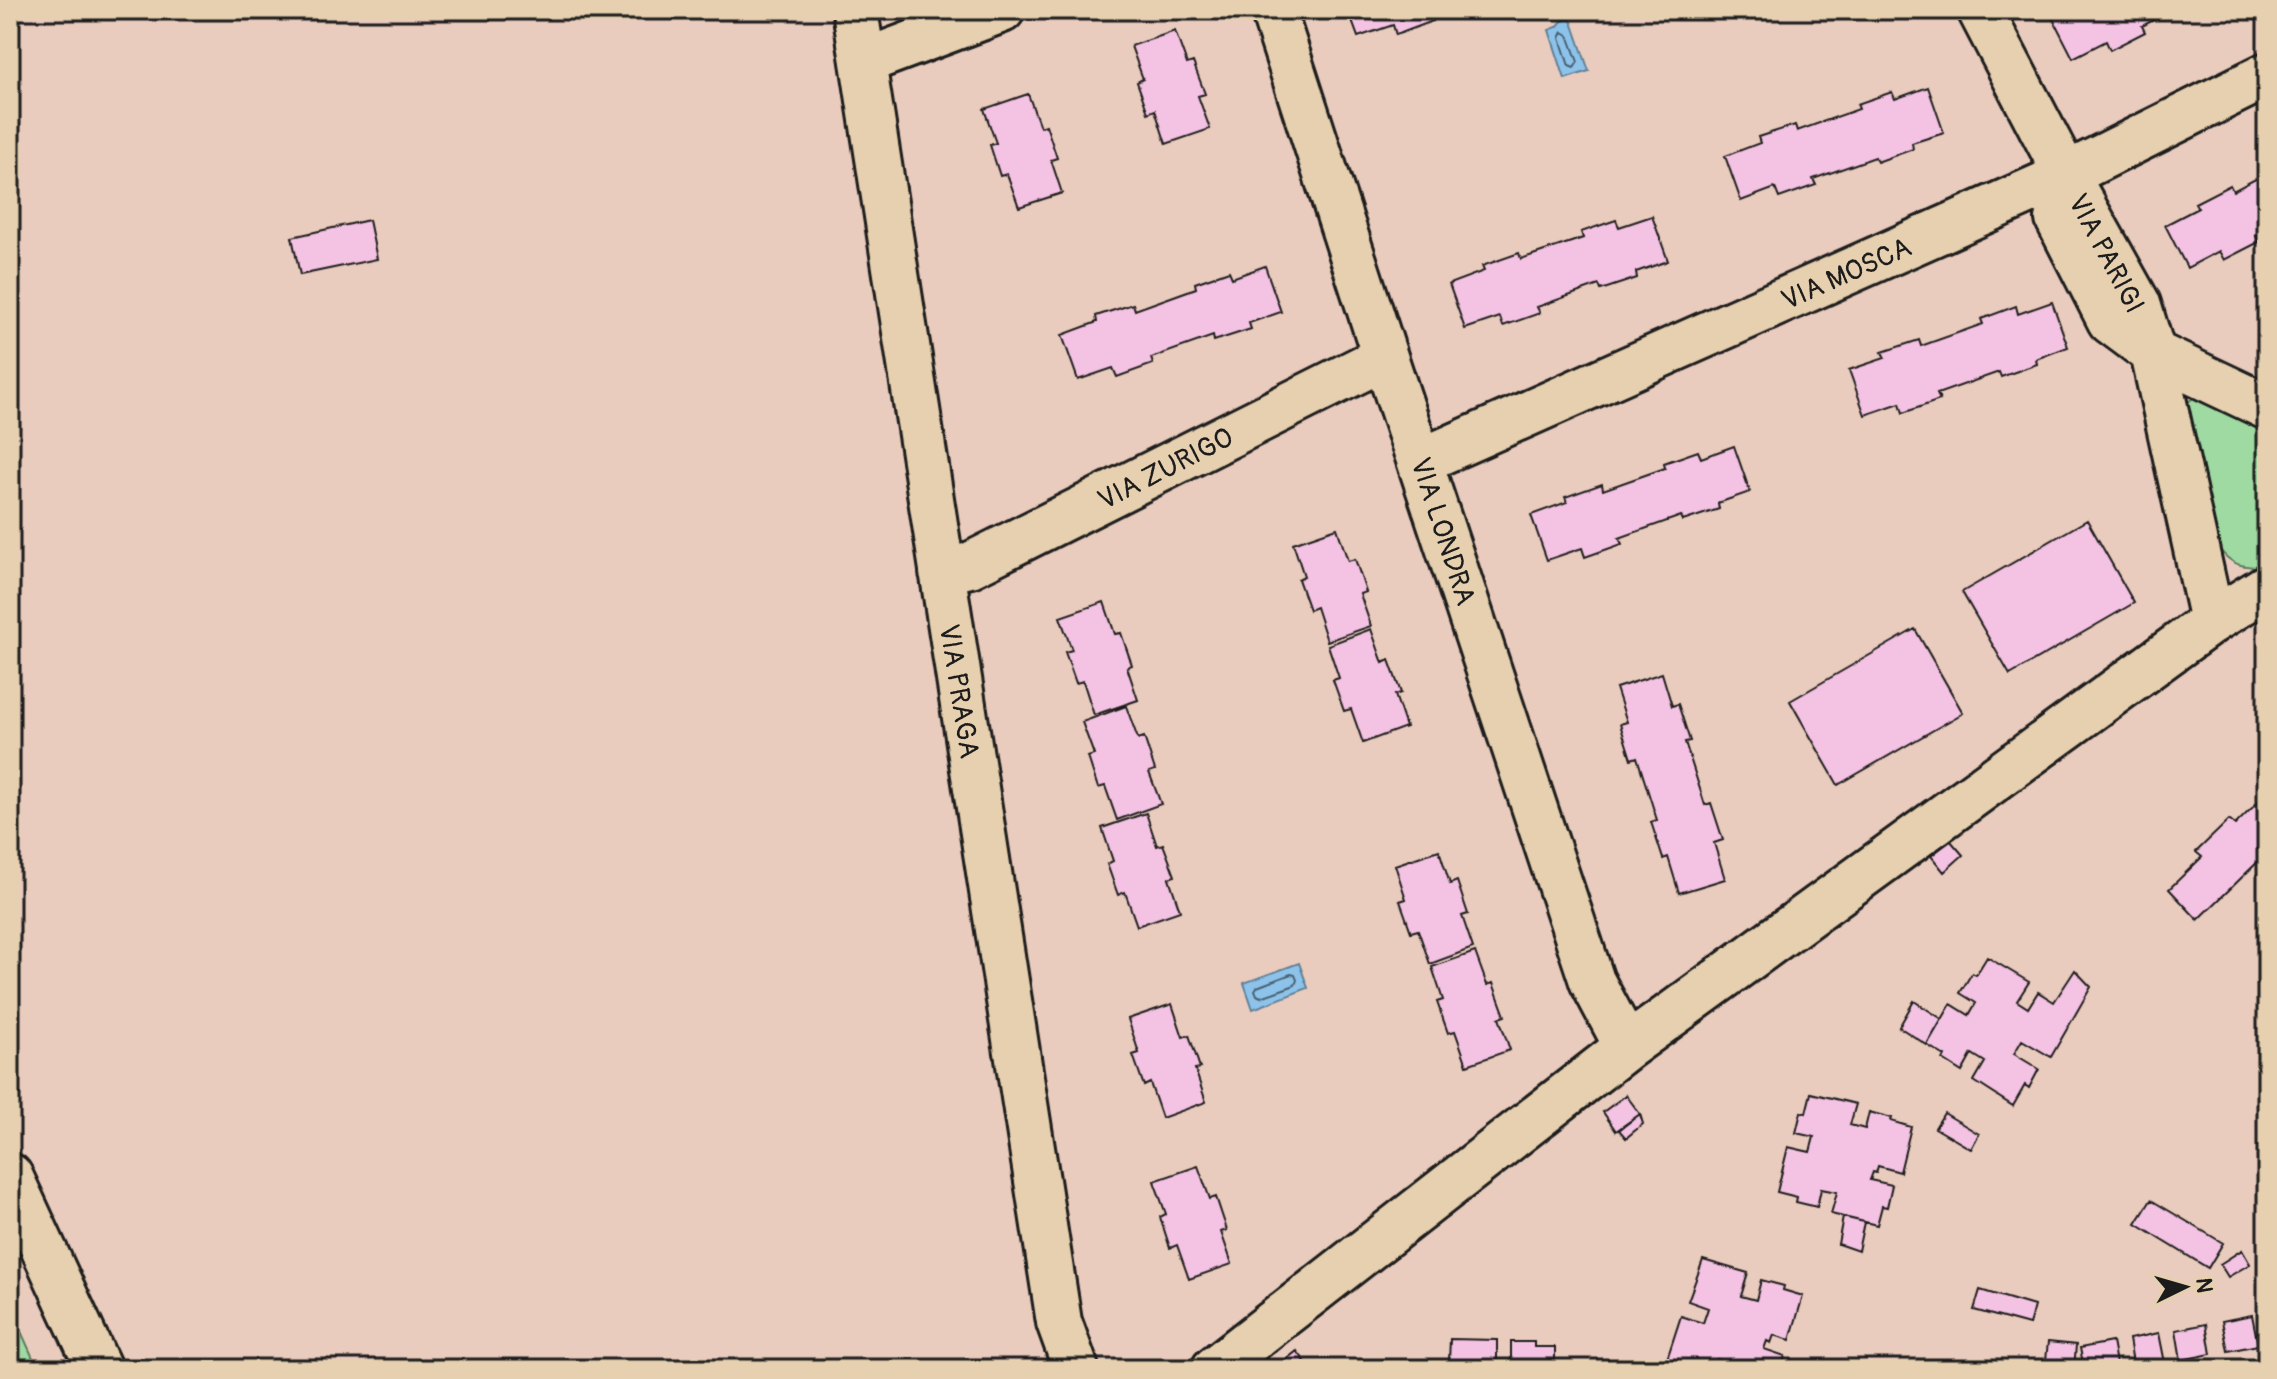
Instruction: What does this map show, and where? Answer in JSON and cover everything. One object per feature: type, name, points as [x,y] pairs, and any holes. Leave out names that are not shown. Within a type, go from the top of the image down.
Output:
[{"type":"street","name":"VIA PRAGA","points":[[855,10],[875,57],[956,569],[1085,1312],[1079,1369]]},
{"type":"street","name":"VIA PRAGA","points":[[875,57],[880,10]]},
{"type":"street","points":[[875,57],[1002,10]]},
{"type":"street","name":"VIA LONDRA","points":[[1273,10],[1592,981],[1627,1047]]},
{"type":"street","name":"VIA PARIGI","points":[[1948,10],[2054,181],[2138,304],[2153,353],[2212,621]]},
{"type":"street","name":"VIA PARIGI","points":[[1980,10],[2054,181]]},
{"type":"street","name":"VIA MOSCA","points":[[1421,461],[2054,181],[2267,75]]},
{"type":"street","points":[[2153,353],[2267,407]]},
{"type":"street","name":"VIA ZURIGO","points":[[956,569],[1385,357]]},
{"type":"street","points":[[1214,1369],[1627,1047],[2212,621],[2267,587]]},
{"type":"street","points":[[10,1176],[99,1369]]},
{"type":"green space","points":[[2195,397],[2210,397],[2267,422],[2267,567],[2238,564],[2217,546],[2182,406]]},
{"type":"green space","points":[[10,1307],[38,1369],[10,1369]]},
{"type":"water","points":[[1569,19],[1589,71],[1565,79],[1549,30]]},
{"type":"water","points":[[1299,963],[1308,988],[1253,1009],[1244,983]]},
{"type":"building","points":[[1348,10],[1446,10],[1430,15],[1433,21],[1396,35],[1393,25],[1358,37]]},
{"type":"building","points":[[2062,10],[2173,10],[2142,26],[2145,32],[2110,50],[2106,41],[2073,58],[2051,15]]},
{"type":"building","points":[[1175,31],[1187,64],[1193,62],[1205,94],[1198,96],[1210,129],[1166,144],[1155,110],[1148,113],[1137,82],[1143,79],[1131,46]]},
{"type":"building","points":[[1928,87],[1944,133],[1912,143],[1913,149],[1877,162],[1875,157],[1813,179],[1816,185],[1779,198],[1775,188],[1741,201],[1725,156],[1760,143],[1758,137],[1795,125],[1797,131],[1859,109],[1857,104],[1892,92],[1895,99]]},
{"type":"building","points":[[1028,94],[1040,127],[1046,125],[1057,158],[1051,160],[1062,193],[1019,207],[1007,174],[1000,176],[990,145],[996,143],[984,109]]},
{"type":"building","points":[[2267,173],[2267,231],[2256,236],[2259,242],[2224,260],[2219,251],[2187,268],[2165,225],[2198,208],[2195,203],[2230,185],[2233,191]]},
{"type":"building","points":[[1652,216],[1668,261],[1636,272],[1637,278],[1601,290],[1599,285],[1537,307],[1540,313],[1503,326],[1500,317],[1465,329],[1449,284],[1484,271],[1482,266],[1519,253],[1521,259],[1583,238],[1581,232],[1616,220],[1619,227]]},
{"type":"building","points":[[369,220],[377,259],[300,275],[292,237]]},
{"type":"building","points":[[1265,266],[1281,312],[1249,323],[1251,329],[1214,341],[1213,336],[1151,358],[1153,364],[1117,377],[1113,368],[1078,380],[1062,335],[1097,322],[1096,316],[1133,304],[1135,310],[1196,288],[1195,283],[1229,271],[1232,278]]},
{"type":"building","points":[[2052,302],[2068,347],[2036,359],[2037,364],[2001,377],[1999,372],[1937,394],[1940,400],[1903,413],[1900,403],[1865,415],[1849,370],[1885,358],[1882,352],[1919,340],[1921,346],[1983,324],[1981,319],[2016,306],[2018,314]]},
{"type":"building","points":[[1734,446],[1750,492],[1718,503],[1719,509],[1683,521],[1681,516],[1619,538],[1622,544],[1585,557],[1582,548],[1547,560],[1531,515],[1567,502],[1565,497],[1602,484],[1603,490],[1665,468],[1664,463],[1698,451],[1701,458]]},
{"type":"building","points":[[2087,520],[2134,603],[2010,675],[1962,592]]},
{"type":"building","points":[[1337,528],[1348,561],[1355,559],[1366,592],[1360,594],[1371,626],[1327,641],[1316,607],[1309,610],[1298,579],[1304,576],[1293,543]]},
{"type":"building","points":[[1104,602],[1115,634],[1121,633],[1132,665],[1127,667],[1138,700],[1094,715],[1083,681],[1076,683],[1065,652],[1072,650],[1060,617]]},
{"type":"building","points":[[1371,629],[1383,663],[1389,660],[1401,693],[1395,695],[1406,727],[1363,743],[1351,709],[1344,711],[1333,680],[1339,678],[1328,645]]},
{"type":"building","points":[[1915,629],[1963,713],[1838,785],[1790,701]]},
{"type":"building","points":[[1662,673],[1672,706],[1678,704],[1690,741],[1685,742],[1705,805],[1711,803],[1723,840],[1714,843],[1725,879],[1679,893],[1668,857],[1663,859],[1651,822],[1657,820],[1637,757],[1631,759],[1620,724],[1627,722],[1616,688]]},
{"type":"building","points":[[1126,706],[1138,739],[1144,737],[1155,770],[1149,772],[1161,804],[1117,820],[1105,786],[1098,788],[1088,757],[1094,755],[1082,722]]},
{"type":"building","points":[[2266,794],[2267,853],[2198,920],[2169,889],[2202,857],[2196,852],[2229,820],[2235,825]]},
{"type":"building","points":[[1146,813],[1157,846],[1163,844],[1175,876],[1169,878],[1180,911],[1137,926],[1125,892],[1118,895],[1107,864],[1113,861],[1102,828]]},
{"type":"building","points":[[1950,840],[1963,855],[1944,872],[1931,856]]},
{"type":"building","points":[[1439,850],[1450,884],[1457,881],[1468,914],[1462,916],[1473,948],[1430,964],[1418,930],[1411,932],[1400,901],[1406,899],[1395,865]]},
{"type":"building","points":[[1475,952],[1487,985],[1493,983],[1505,1016],[1499,1018],[1510,1050],[1467,1065],[1455,1031],[1448,1033],[1437,1002],[1443,1000],[1432,967]]},
{"type":"building","points":[[1987,957],[2029,982],[2017,1001],[2028,1008],[2038,992],[2054,1002],[2075,970],[2091,987],[2051,1057],[2022,1040],[2014,1054],[2039,1069],[2029,1088],[2025,1085],[2013,1106],[1974,1081],[1985,1062],[1972,1054],[1962,1072],[1927,1045],[1951,1004],[1969,1015],[1976,1003],[1960,993],[1972,973],[1976,975]]},
{"type":"building","points":[[1914,1001],[1942,1019],[1927,1045],[1899,1027]]},
{"type":"building","points":[[1172,1004],[1183,1037],[1189,1035],[1200,1068],[1195,1069],[1206,1102],[1162,1118],[1150,1083],[1144,1086],[1133,1055],[1139,1053],[1128,1019]]},
{"type":"building","points":[[1811,1093],[1856,1104],[1850,1125],[1865,1129],[1869,1112],[1911,1127],[1900,1172],[1878,1166],[1870,1180],[1892,1185],[1887,1207],[1882,1206],[1877,1225],[1831,1214],[1837,1192],[1821,1189],[1817,1207],[1796,1202],[1797,1197],[1777,1192],[1788,1147],[1810,1152],[1814,1137],[1796,1133],[1801,1112],[1806,1113]]},
{"type":"building","points":[[1626,1095],[1640,1114],[1616,1131],[1603,1112]]},
{"type":"building","points":[[1944,1113],[1979,1134],[1971,1149],[1935,1128]]},
{"type":"building","points":[[1640,1114],[1643,1124],[1626,1138],[1619,1130]]},
{"type":"building","points":[[1198,1166],[1210,1199],[1216,1197],[1227,1230],[1221,1232],[1232,1264],[1189,1279],[1177,1245],[1170,1248],[1160,1217],[1166,1214],[1154,1181]]},
{"type":"building","points":[[2151,1200],[2223,1243],[2208,1268],[2136,1224]]},
{"type":"building","points":[[1843,1217],[1864,1222],[1858,1251],[1838,1244]]},
{"type":"building","points":[[2242,1250],[2250,1264],[2228,1277],[2220,1264]]},
{"type":"building","points":[[1703,1260],[1748,1273],[1741,1296],[1756,1300],[1761,1280],[1784,1286],[1783,1290],[1803,1296],[1790,1340],[1774,1335],[1764,1349],[1785,1356],[1780,1369],[1729,1369],[1731,1364],[1717,1359],[1714,1369],[1689,1369],[1690,1366],[1667,1359],[1681,1316],[1703,1323],[1708,1308],[1688,1301]]},
{"type":"building","points":[[1980,1290],[2034,1306],[2029,1325],[1974,1310]]},
{"type":"building","points":[[2252,1315],[2258,1345],[2228,1351],[2222,1321]]},
{"type":"building","points":[[2206,1324],[2211,1354],[2181,1360],[2176,1330]]},
{"type":"building","points":[[2159,1333],[2165,1363],[2134,1369],[2129,1339]]},
{"type":"building","points":[[1450,1339],[1497,1340],[1497,1361],[1511,1362],[1511,1342],[1534,1342],[1534,1347],[1555,1347],[1555,1369],[1446,1369]]},
{"type":"building","points":[[2048,1342],[2076,1345],[2074,1369],[2045,1369]]},
{"type":"building","points":[[2112,1342],[2117,1369],[2084,1369],[2080,1348]]},
{"type":"building","points":[[1297,1351],[1311,1369],[1274,1369]]}]
